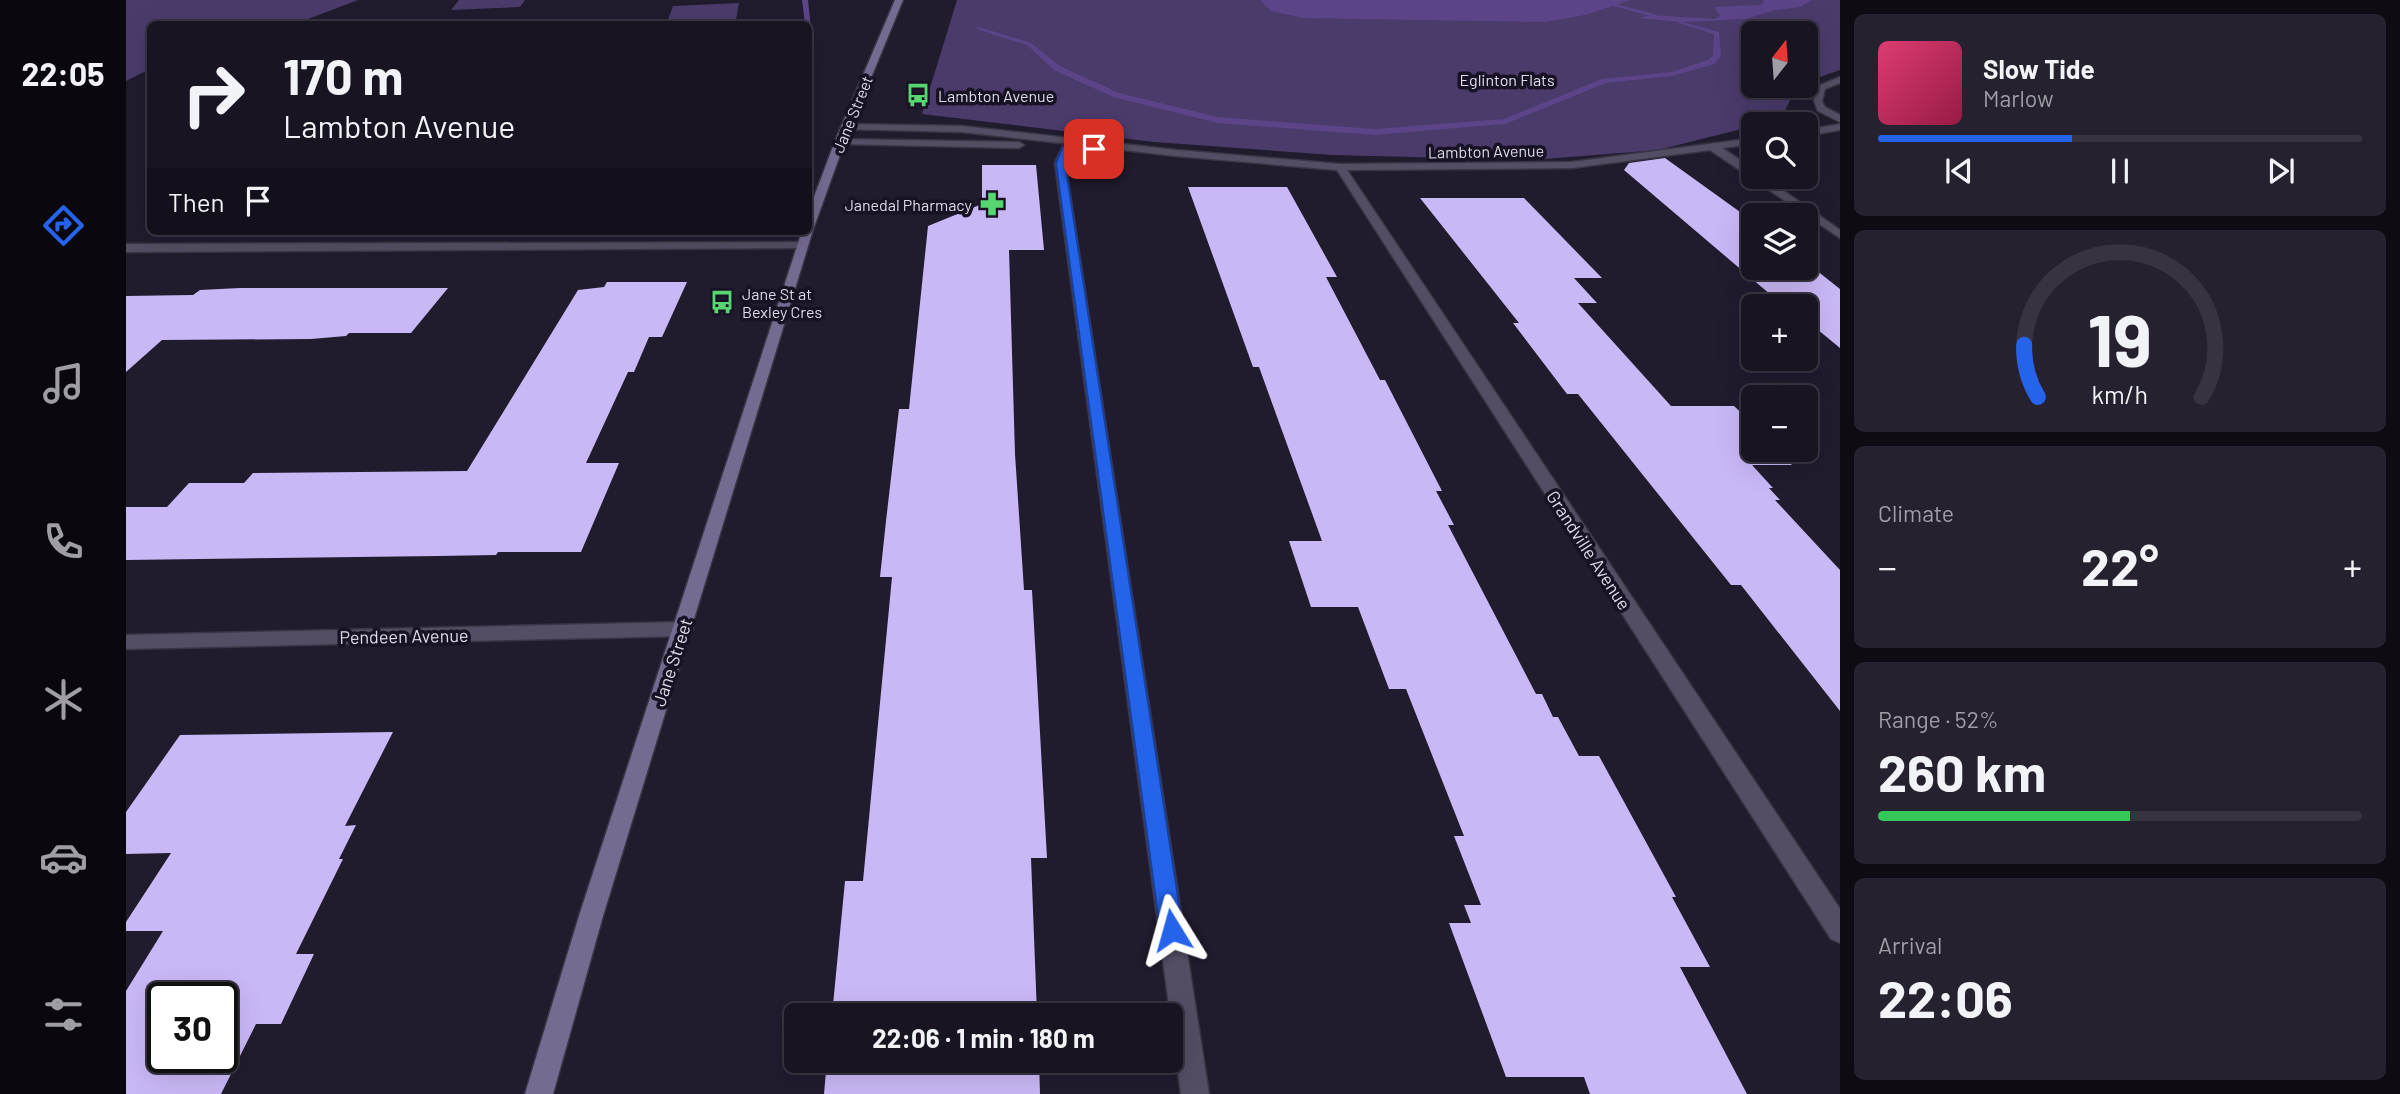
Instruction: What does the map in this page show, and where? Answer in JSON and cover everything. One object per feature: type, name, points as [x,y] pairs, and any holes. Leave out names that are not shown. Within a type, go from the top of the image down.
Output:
[{"type":"main road","name":"Jane Street","points":[[812,221],[840,141],[899,0]]},
{"type":"main road","name":"Jane Street","points":[[539,1094],[591,916],[807,235]]},
{"type":"street","points":[[1840,80],[1821,89],[1818,100],[1821,109],[1840,119]]},
{"type":"street","name":"Lambton Avenue","points":[[846,127],[962,129],[1176,153],[1340,167],[1573,165],[1741,143]]},
{"type":"street","points":[[1818,130],[1840,127]]},
{"type":"street","name":"Lambton Avenue","points":[[840,141],[1176,153]]},
{"type":"street","points":[[1713,147],[1741,166]]},
{"type":"street","points":[[1067,148],[1060,163],[1195,1094]]},
{"type":"street","name":"Grandville Avenue","points":[[1340,167],[1840,931]]},
{"type":"street","points":[[1774,189],[1840,235]]},
{"type":"street","points":[[126,248],[807,235]]},
{"type":"street","name":"Pendeen Avenue","points":[[126,642],[683,629]]},
{"type":"green space","points":[[126,0],[358,0],[303,21],[147,21],[147,70],[126,81]]},
{"type":"green space","points":[[459,0],[525,0],[520,7],[451,10]]},
{"type":"green space","name":"Eglinton Flats","points":[[957,0],[1840,0],[1840,70],[1818,78],[1818,21],[1741,21],[1741,98],[1791,98],[1784,112],[1741,112],[1741,129],[1658,150],[1532,160],[1332,155],[1154,142],[922,114]]},
{"type":"green space","points":[[739,3],[736,20],[667,21],[673,6]]},
{"type":"shaded area","points":[[1260,0],[1631,0],[1585,15],[1546,22],[1303,18],[1271,11]]},
{"type":"shaded area","points":[[1763,0],[1812,0],[1800,7],[1776,10],[1746,19],[1681,22],[1639,18],[1651,15],[1714,19],[1720,16],[1714,7],[1760,5]]},
{"type":"building","points":[[1665,158],[1741,213],[1741,269],[1624,170],[1629,163]]},
{"type":"building","points":[[982,165],[1036,165],[1044,250],[1009,250],[1015,454],[1024,590],[1032,590],[1047,858],[1031,858],[1037,1003],[833,1003],[845,881],[863,881],[892,577],[880,577],[899,409],[909,409],[928,226],[982,204]]},
{"type":"building","points":[[1188,187],[1287,187],[1337,277],[1326,277],[1380,380],[1385,380],[1442,491],[1436,491],[1454,525],[1448,525],[1536,694],[1542,694],[1553,717],[1558,717],[1579,756],[1599,756],[1676,897],[1672,897],[1710,967],[1680,967],[1747,1094],[1590,1094],[1584,1077],[1506,1077],[1449,923],[1471,923],[1464,905],[1481,905],[1454,836],[1464,836],[1406,689],[1389,689],[1358,607],[1311,607],[1289,541],[1322,541],[1259,367],[1253,367]]},
{"type":"building","points":[[1420,198],[1524,198],[1602,278],[1574,278],[1597,303],[1578,303],[1671,406],[1734,406],[1741,413],[1741,462],[1789,462],[1792,465],[1752,465],[1780,500],[1775,500],[1840,570],[1840,711],[1741,585],[1731,585],[1578,394],[1567,394],[1513,323],[1519,323]]},
{"type":"building","points":[[1818,272],[1840,289],[1840,348],[1818,330],[1818,294],[1770,294],[1753,280],[1818,280]]},
{"type":"building","points":[[607,282],[687,282],[662,337],[649,337],[634,372],[628,372],[586,463],[619,463],[581,552],[126,560],[126,507],[167,507],[189,483],[244,483],[253,473],[467,471],[578,290],[604,287]]},
{"type":"building","points":[[448,288],[411,333],[349,333],[346,336],[311,339],[162,340],[126,372],[126,296],[193,295],[200,290]]},
{"type":"building","points":[[393,732],[345,826],[356,825],[339,859],[343,859],[296,954],[314,954],[281,1024],[256,1024],[238,1060],[238,982],[147,982],[147,1073],[232,1073],[221,1094],[126,1094],[126,991],[163,931],[126,931],[126,922],[171,853],[126,854],[126,812],[180,735]]},
{"type":"building","points":[[826,1073],[1039,1073],[1040,1094],[824,1094]]},
{"type":"waterway","points":[[805,0],[808,21]]},
{"type":"waterway","points":[[1594,0],[1654,15]]},
{"type":"waterway","points":[[979,29],[1029,44],[1057,68],[1116,95],[1218,120],[1374,132],[1505,121],[1605,81],[1672,74],[1711,62],[1717,56],[1717,33],[1681,22]]},
{"type":"place","name":"Lambton Avenue","points":[[918,95]]},
{"type":"place","name":"Janedal Pharmacy","points":[[992,204]]},
{"type":"place","name":"Jane St at Bexley Cres","points":[[722,302]]},
{"type":"route","points":[[1094,149],[1067,148],[1060,163],[1172,930]]}]
